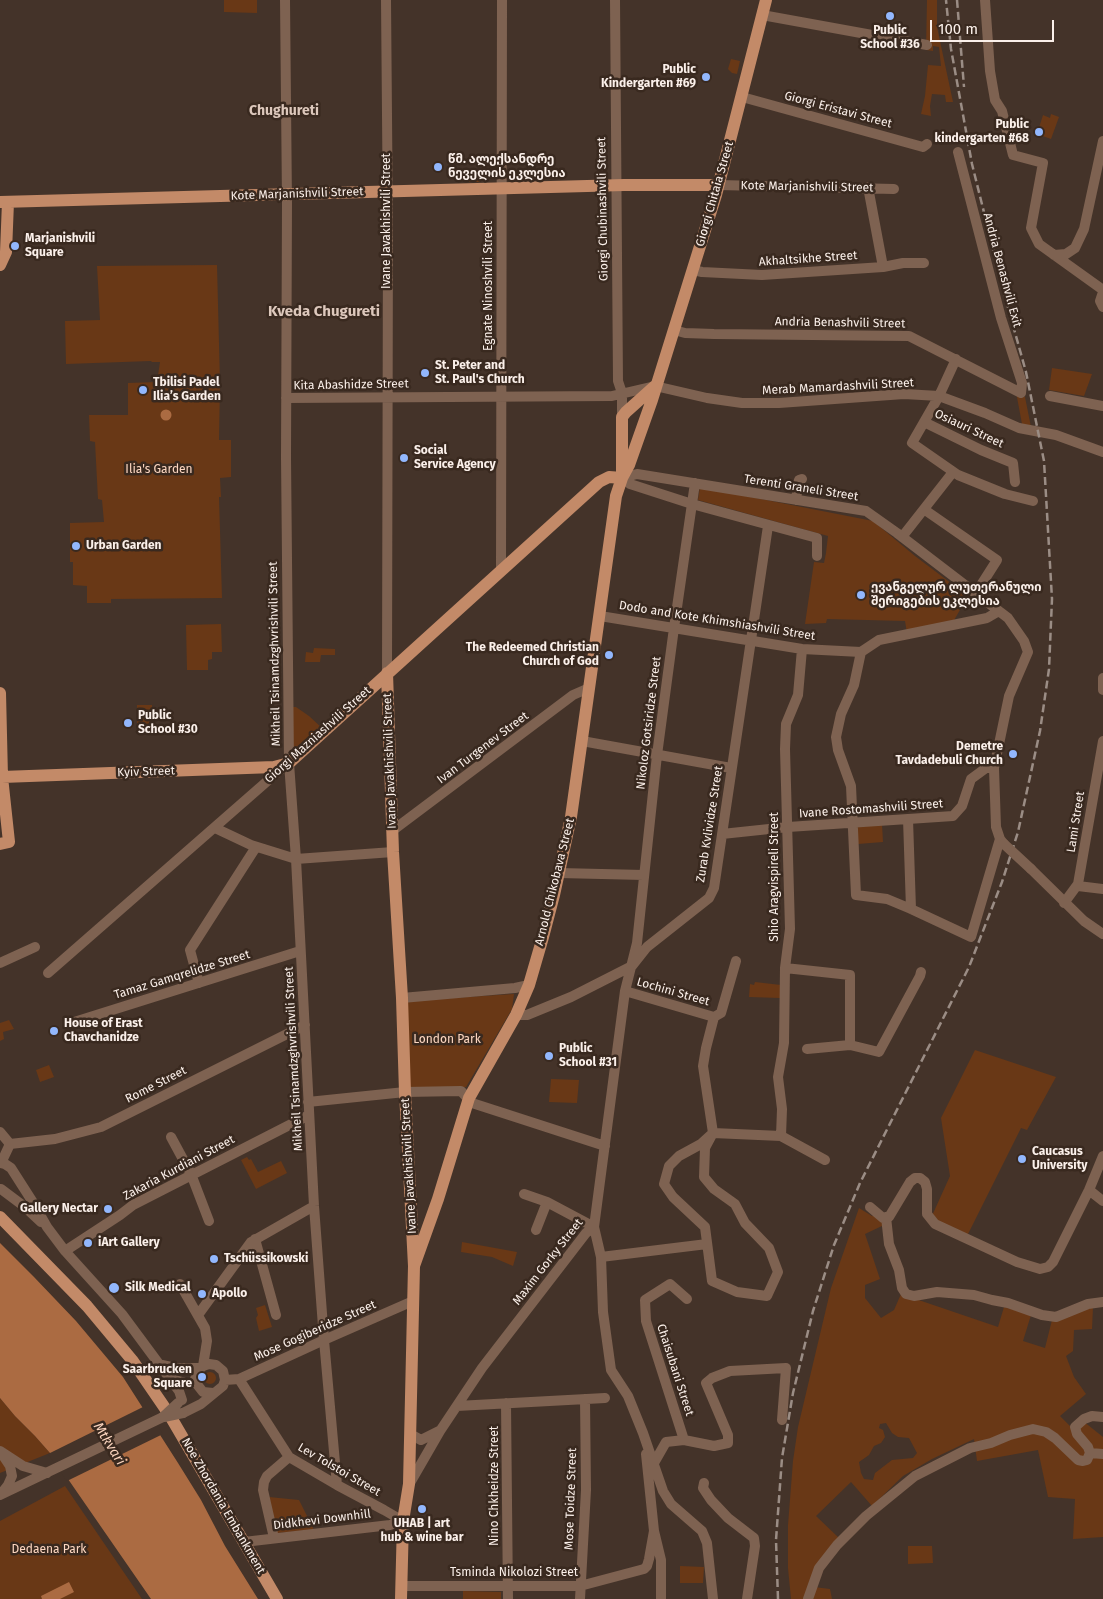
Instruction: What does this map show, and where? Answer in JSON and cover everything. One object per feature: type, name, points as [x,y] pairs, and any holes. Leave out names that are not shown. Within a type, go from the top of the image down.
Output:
[{"type":"main road","name":"Giorgi Chitaia Street","points":[[627,464],[693,270],[742,97],[766,0]]},
{"type":"main road","name":"Kote Marjanishvili Street","points":[[4,202],[615,185],[718,185]]},
{"type":"main road","points":[[1,263],[6,252],[4,202]]},
{"type":"main road","name":"Giorgi Chitaia Street","points":[[625,417],[655,386]]},
{"type":"main road","points":[[625,417],[630,428],[639,430]]},
{"type":"main road","points":[[625,417],[627,464]]},
{"type":"main road","name":"Giorgi Mazniashvili Street","points":[[289,763],[599,482],[616,477],[618,470],[627,464]]},
{"type":"main road","name":"Arnold Chikobava Street","points":[[414,1266],[469,1098],[516,1015],[529,985],[554,895],[571,817],[617,493],[616,477]]},
{"type":"main road","name":"Ivane Javakhishvili Street","points":[[387,673],[392,831],[402,998],[414,1266],[409,1484],[403,1522],[402,1599]]},
{"type":"main road","points":[[0,693],[4,843]]},
{"type":"main road","name":"Kyiv Street","points":[[2,777],[274,768],[289,763]]},
{"type":"main road","name":"Noe Zhordania Embankment","points":[[0,1217],[87,1306],[132,1360],[277,1599]]},
{"type":"main road","points":[[412,1231],[420,1235],[428,1227]]},
{"type":"street","name":"Mikheil Tsinamdzghvrishvili Street","points":[[285,0],[289,763],[296,859],[314,1206],[337,1486]]},
{"type":"street","name":"Ivane Javakhishvili Street","points":[[386,0],[388,191],[387,673]]},
{"type":"street","name":"Egnate Ninoshvili Street","points":[[501,572],[502,0]]},
{"type":"street","name":"Giorgi Chubinashvili Street","points":[[615,0],[618,381],[622,393],[625,417]]},
{"type":"street","points":[[985,0],[990,71],[995,100],[1002,111],[1013,155],[1043,163],[1031,228],[1039,244],[1103,291],[1100,301],[1103,307]]},
{"type":"street","points":[[762,15],[927,45]]},
{"type":"street","name":"Giorgi Eristavi Street","points":[[742,97],[923,147],[928,144]]},
{"type":"street","points":[[1054,255],[1066,254],[1075,248],[1084,229],[1103,141]]},
{"type":"street","name":"Andria Benashvili Exit","points":[[958,152],[1001,318],[1022,383],[1022,393]]},
{"type":"street","name":"Kote Marjanishvili Street","points":[[718,185],[894,188]]},
{"type":"street","points":[[868,187],[883,267]]},
{"type":"street","name":"Akhaltsikhe Street","points":[[693,270],[762,275],[883,267],[903,263],[924,263]]},
{"type":"street","name":"Andria Benashvili Street","points":[[674,330],[685,333],[714,334],[908,336],[1022,393]]},
{"type":"street","points":[[956,359],[939,396],[912,443],[958,475],[1005,494],[1032,501]]},
{"type":"street","name":"Kita Abashidze Street","points":[[286,398],[612,396],[655,386]]},
{"type":"street","name":"Merab Mamardashvili Street","points":[[655,386],[707,398],[742,403],[779,403],[904,394],[939,396],[1019,428],[1056,436],[1103,452]]},
{"type":"street","points":[[1050,396],[1103,406]]},
{"type":"street","name":"Osiauri Street","points":[[924,422],[981,450],[1013,463],[1015,482]]},
{"type":"street","name":"Terenti Graneli Street","points":[[616,477],[627,464],[695,483],[866,511],[999,610],[1008,618],[1024,641],[1028,652],[1009,696],[994,768]]},
{"type":"street","points":[[902,537],[954,472]]},
{"type":"street","points":[[616,477],[630,484],[692,504],[817,538],[817,556]]},
{"type":"street","points":[[796,500],[799,480],[802,479]]},
{"type":"street","name":"Nikoloz Gotsiridze Street","points":[[632,966],[637,943],[657,755],[695,483]]},
{"type":"street","points":[[924,510],[997,560],[976,593]]},
{"type":"street","name":"Zurab Kvlividze Street","points":[[516,1015],[527,1015],[572,997],[632,966],[647,947],[709,898],[714,888],[768,526]]},
{"type":"street","points":[[999,610],[987,618],[880,640],[861,652],[854,685],[841,714],[836,737],[838,750],[851,786],[856,895],[887,899],[971,937],[1002,841]]},
{"type":"street","name":"Dodo and Kote Khimshiashvili Street","points":[[600,616],[802,649],[861,652]]},
{"type":"street","name":"Shio Aragvispireli Street","points":[[781,1136],[782,1109],[778,1076],[784,1043],[785,968],[790,929],[786,724],[798,695],[802,649]]},
{"type":"street","points":[[1103,678],[1103,690]]},
{"type":"street","name":"Ivan Turgenev Street","points":[[392,831],[573,695],[589,688]]},
{"type":"street","points":[[582,741],[732,768]]},
{"type":"street","name":"Lami Street","points":[[1078,886],[1099,781],[1103,741]]},
{"type":"street","name":"Giorgi Mazniashvili Street","points":[[48,973],[289,763]]},
{"type":"street","name":"Ivane Rostomashvili Street","points":[[722,834],[788,827],[953,816],[962,806],[971,779],[986,768],[994,768]]},
{"type":"street","points":[[994,768],[996,827],[1002,841],[1084,921],[1103,934]]},
{"type":"street","points":[[908,819],[912,909]]},
{"type":"street","points":[[215,828],[256,846],[296,859],[393,852]]},
{"type":"street","points":[[199,983],[190,950],[256,846]]},
{"type":"street","points":[[559,873],[644,875]]},
{"type":"street","points":[[1064,902],[1078,886],[1103,889]]},
{"type":"street","points":[[0,962],[35,947]]},
{"type":"street","name":"Tamaz Gamqrelidze Street","points":[[71,1023],[300,951]]},
{"type":"street","points":[[736,961],[721,1013],[714,1016],[703,1066],[713,1133],[705,1148],[704,1177],[714,1189],[735,1204],[745,1223],[769,1248],[778,1272],[767,1296],[736,1292],[712,1281],[705,1227],[673,1197],[664,1184],[669,1166],[679,1156],[702,1144],[713,1133],[781,1136],[825,1160]]},
{"type":"street","name":"Maxim Gorky Street","points":[[409,1484],[440,1430],[482,1368],[586,1233],[594,1227],[626,990],[632,966]]},
{"type":"street","points":[[785,968],[850,975],[850,1045]]},
{"type":"street","points":[[807,1049],[850,1045],[879,1052],[920,976],[920,972]]},
{"type":"street","points":[[402,998],[515,988],[529,985]]},
{"type":"street","name":"Lochini Street","points":[[626,990],[714,1016]]},
{"type":"street","name":"Rome Street","points":[[10,1144],[61,1138],[101,1127],[305,1025]]},
{"type":"street","points":[[308,1102],[405,1092],[461,1091],[472,1103],[605,1146]]},
{"type":"street","name":"Zakaria Kurdiani Street","points":[[65,1251],[120,1215],[132,1204],[309,1115]]},
{"type":"street","points":[[0,1132],[10,1144],[1,1163],[8,1165],[13,1171],[47,1227],[65,1251],[122,1314],[162,1366],[180,1391],[181,1405]]},
{"type":"street","points":[[171,1137],[191,1174],[209,1221]]},
{"type":"street","points":[[886,1218],[910,1182],[915,1178],[920,1178],[925,1182],[927,1189],[927,1214],[935,1224],[1017,1262],[1040,1269],[1048,1268],[1053,1262],[1089,1190],[1103,1156]]},
{"type":"street","points":[[1,1189],[9,1186],[14,1180],[13,1171]]},
{"type":"street","points":[[1,1189],[47,1227]]},
{"type":"street","points":[[1089,1190],[1103,1201]]},
{"type":"street","points":[[524,1194],[547,1202],[594,1227],[601,1257],[603,1312],[611,1370],[628,1396],[644,1433],[663,1491],[671,1504],[702,1531],[707,1543],[713,1599]]},
{"type":"street","points":[[536,1230],[547,1202]]},
{"type":"street","points":[[198,1314],[255,1238],[314,1206]]},
{"type":"street","points":[[870,1207],[883,1218],[886,1218]]},
{"type":"street","points":[[886,1218],[889,1244],[899,1270],[902,1288],[906,1294],[914,1296],[937,1292],[974,1295],[1008,1303],[1042,1316],[1056,1317],[1099,1302]]},
{"type":"street","points":[[255,1238],[276,1315]]},
{"type":"street","points":[[601,1257],[707,1244]]},
{"type":"street","points":[[0,1495],[166,1415],[181,1405],[196,1383],[196,1374],[201,1367],[207,1341],[205,1328],[180,1284]]},
{"type":"street","name":"Chaisubani Street","points":[[687,1299],[670,1284],[645,1300],[646,1321],[684,1440],[714,1446],[728,1443],[728,1435],[706,1383],[712,1378],[730,1371],[786,1368],[782,1420]]},
{"type":"street","name":"Mose Gogiberidze Street","points":[[225,1380],[239,1379],[414,1301]]},
{"type":"street","points":[[162,1366],[176,1368],[201,1367],[213,1364],[220,1367],[223,1371],[225,1380],[221,1389],[213,1393],[201,1404],[181,1405]]},
{"type":"street","points":[[171,1379],[186,1383],[196,1383]]},
{"type":"street","name":"Lev Tolstoi Street","points":[[239,1379],[289,1456],[337,1486],[403,1522]]},
{"type":"street","points":[[196,1383],[203,1392],[213,1393]]},
{"type":"street","points":[[457,1406],[605,1398]]},
{"type":"street","name":"Mose Toidze Street","points":[[580,1599],[586,1490],[585,1399]]},
{"type":"street","name":"Nino Chkheidze Street","points":[[506,1403],[508,1599]]},
{"type":"street","points":[[808,1599],[820,1568],[836,1545],[866,1516],[915,1476],[970,1448],[991,1443],[1010,1434],[1033,1429],[1046,1432],[1078,1460],[1083,1462],[1087,1460],[1090,1453],[1074,1427],[1084,1419],[1092,1416],[1103,1417]]},
{"type":"street","points":[[410,1434],[421,1440],[440,1430]]},
{"type":"street","points":[[644,1433],[654,1532],[661,1560],[661,1599]]},
{"type":"street","points":[[654,1463],[666,1442],[684,1440]]},
{"type":"street","points":[[0,1451],[24,1466],[47,1473]]},
{"type":"street","points":[[0,1451],[10,1466],[12,1476],[0,1495]]},
{"type":"street","points":[[1090,1453],[1103,1454]]},
{"type":"street","points":[[274,1538],[263,1490],[264,1482],[267,1476],[289,1456]]},
{"type":"street","points":[[704,1483],[703,1488],[711,1500],[728,1518],[754,1538],[755,1546],[747,1599]]},
{"type":"street","name":"Didkhevi Downhill","points":[[244,1542],[403,1522]]},
{"type":"street","name":"Tsminda Nikolozi Street","points":[[402,1586],[580,1586],[644,1569],[650,1559],[654,1532]]},
{"type":"green space","points":[[224,0],[257,0],[257,13],[224,12]]},
{"type":"green space","points":[[927,0],[937,0],[937,27],[953,102],[946,102],[945,95],[932,94],[931,116],[921,114],[928,65],[941,66],[939,47],[933,46],[933,51],[926,50]]},
{"type":"green space","points":[[731,59],[740,61],[737,74],[732,73],[728,69]]},
{"type":"green space","points":[[1051,114],[1059,117],[1051,139],[1037,134],[1043,115],[1050,118]]},
{"type":"green space","points":[[469,173],[480,173],[480,182],[469,182]]},
{"type":"green space","name":"Ilia's Garden","points":[[217,265],[220,383],[219,440],[231,440],[231,477],[220,478],[222,598],[111,599],[111,603],[87,603],[87,586],[73,585],[73,562],[70,562],[70,523],[104,522],[102,500],[98,499],[95,442],[90,441],[89,415],[128,415],[128,383],[157,382],[160,362],[66,364],[65,321],[100,320],[97,266]]},
{"type":"green space","points":[[1052,368],[1092,374],[1084,396],[1049,390]]},
{"type":"green space","points":[[1016,392],[1025,397],[1031,427],[1022,424]]},
{"type":"green space","points":[[700,487],[873,521],[968,596],[953,622],[907,633],[905,621],[827,619],[826,623],[805,624],[814,562],[824,563],[828,536],[698,500]]},
{"type":"green space","points":[[221,624],[222,652],[212,652],[212,659],[208,660],[208,670],[187,670],[186,625]]},
{"type":"green space","points":[[314,648],[335,649],[335,655],[321,655],[320,662],[305,662],[306,652],[313,653]]},
{"type":"green space","points":[[137,705],[152,705],[152,734],[137,734]]},
{"type":"green space","points":[[291,707],[296,707],[322,728],[293,752]]},
{"type":"green space","points":[[882,824],[883,842],[858,844],[857,825]]},
{"type":"green space","points":[[755,982],[781,985],[780,998],[749,997],[750,984],[754,985]]},
{"type":"green space","name":"London Park","points":[[514,994],[512,1009],[466,1087],[408,1087],[405,1001]]},
{"type":"green space","points":[[9,1020],[14,1029],[3,1032],[4,1039],[0,1041],[0,1023]]},
{"type":"green space","points":[[975,1050],[1056,1077],[1027,1130],[1021,1128],[967,1236],[931,1218],[950,1176],[941,1118]]},
{"type":"green space","points":[[49,1065],[54,1077],[40,1082],[36,1070]]},
{"type":"green space","points":[[551,1079],[579,1080],[577,1103],[549,1102]]},
{"type":"green space","points":[[247,1157],[249,1160],[251,1159],[258,1172],[281,1161],[287,1173],[256,1189],[241,1160]]},
{"type":"green space","points":[[859,1208],[872,1216],[880,1213],[884,1225],[865,1234],[880,1279],[865,1285],[865,1298],[881,1318],[894,1310],[901,1294],[998,1327],[1004,1307],[1031,1315],[1023,1341],[1045,1348],[1052,1320],[1093,1307],[1092,1329],[1074,1330],[1073,1351],[1066,1356],[1074,1377],[1086,1394],[1060,1416],[1073,1429],[1083,1421],[1103,1437],[1103,1537],[1073,1539],[1075,1499],[1048,1497],[1038,1450],[977,1461],[974,1439],[932,1459],[903,1476],[872,1506],[851,1482],[816,1516],[839,1538],[804,1599],[791,1599],[788,1568],[788,1525],[793,1461],[798,1427],[831,1288]],"holes":[[[886,1423],[892,1433],[898,1437],[909,1438],[917,1453],[913,1458],[892,1460],[875,1473],[873,1480],[864,1479],[859,1462],[869,1455],[874,1446],[881,1443],[885,1437],[883,1430],[879,1428],[880,1424]]]},
{"type":"green space","points":[[462,1242],[517,1252],[513,1266],[492,1257],[461,1252]]},
{"type":"green space","points":[[265,1305],[272,1327],[259,1331],[256,1308]]},
{"type":"green space","points":[[208,1372],[212,1372],[216,1378],[212,1384],[208,1384],[204,1380],[204,1376]]},
{"type":"green space","points":[[0,1398],[50,1453],[0,1473]]},
{"type":"green space","name":"Dedaena Park","points":[[65,1486],[142,1599],[0,1599],[0,1521]]},
{"type":"green space","points":[[269,1497],[299,1500],[314,1530],[277,1533]]},
{"type":"green space","points":[[908,1546],[932,1546],[933,1563],[908,1564]]},
{"type":"green space","points":[[680,1566],[704,1567],[703,1583],[680,1583]]},
{"type":"green space","points":[[814,1587],[830,1589],[832,1599],[812,1599]]},
{"type":"green space","points":[[463,1591],[501,1592],[501,1599],[463,1599]]},
{"type":"water","points":[[166,409],[172,415],[166,421],[160,415]]},
{"type":"water","name":"Mtkvari","points":[[0,1243],[76,1321],[123,1377],[201,1500],[225,1546],[258,1599],[151,1599],[50,1453],[0,1398]]},
{"type":"water","points":[[69,1582],[74,1592],[60,1599],[42,1599],[41,1596]]},
{"type":"pier","points":[[145,1406],[163,1434],[67,1481],[48,1454]]},
{"type":"railway","points":[[778,1599],[776,1540],[782,1458],[793,1393],[813,1311],[834,1245],[860,1183],[969,967],[1002,882],[1018,832],[1040,731],[1049,669],[1052,599],[1044,461],[1026,372],[972,164],[951,49],[946,0]]},
{"type":"railway","points":[[957,0],[964,87]]},
{"type":"place","name":"Public School #36","points":[[890,16]]},
{"type":"place","name":"Public Kindergarten #69","points":[[706,77]]},
{"type":"place","name":"Public kindergarten #68","points":[[1039,132]]},
{"type":"place","name":"წმ. ალექსანდრე ნეველის ეკლესია","points":[[438,167]]},
{"type":"place","name":"Marjanishvili Square","points":[[15,246]]},
{"type":"place","name":"St. Peter and St. Paul's Church","points":[[425,373]]},
{"type":"place","name":"Tbilisi Padel Ilia’s Garden","points":[[143,390]]},
{"type":"place","name":"Social Service Agency","points":[[404,458]]},
{"type":"place","name":"Urban Garden","points":[[76,546]]},
{"type":"place","name":"ევანგელურ ლუთერანული შერიგების ეკლესია","points":[[861,595]]},
{"type":"place","name":"The Redeemed Christian Church of God","points":[[609,655]]},
{"type":"place","name":"Public School #30","points":[[128,723]]},
{"type":"place","name":"Demetre Tavdadebuli Church","points":[[1013,754]]},
{"type":"place","name":"House of Erast Chavchanidze","points":[[54,1031]]},
{"type":"place","name":"Public School #31","points":[[549,1056]]},
{"type":"place","name":"Caucasus University","points":[[1022,1159]]},
{"type":"place","name":"Gallery Nectar","points":[[108,1209]]},
{"type":"place","name":"iArt Gallery","points":[[88,1243]]},
{"type":"place","name":"Tschüssikowski","points":[[214,1259]]},
{"type":"place","name":"Silk Medical","points":[[114,1288]]},
{"type":"place","name":"Apollo","points":[[202,1294]]},
{"type":"place","name":"Saarbrucken Square","points":[[202,1377]]},
{"type":"place","name":"UHAB | art hub & wine bar","points":[[422,1509]]},
{"type":"district","name":"Chughureti","points":[[284,111]]},
{"type":"district","name":"Kveda Chugureti","points":[[324,312]]}]
